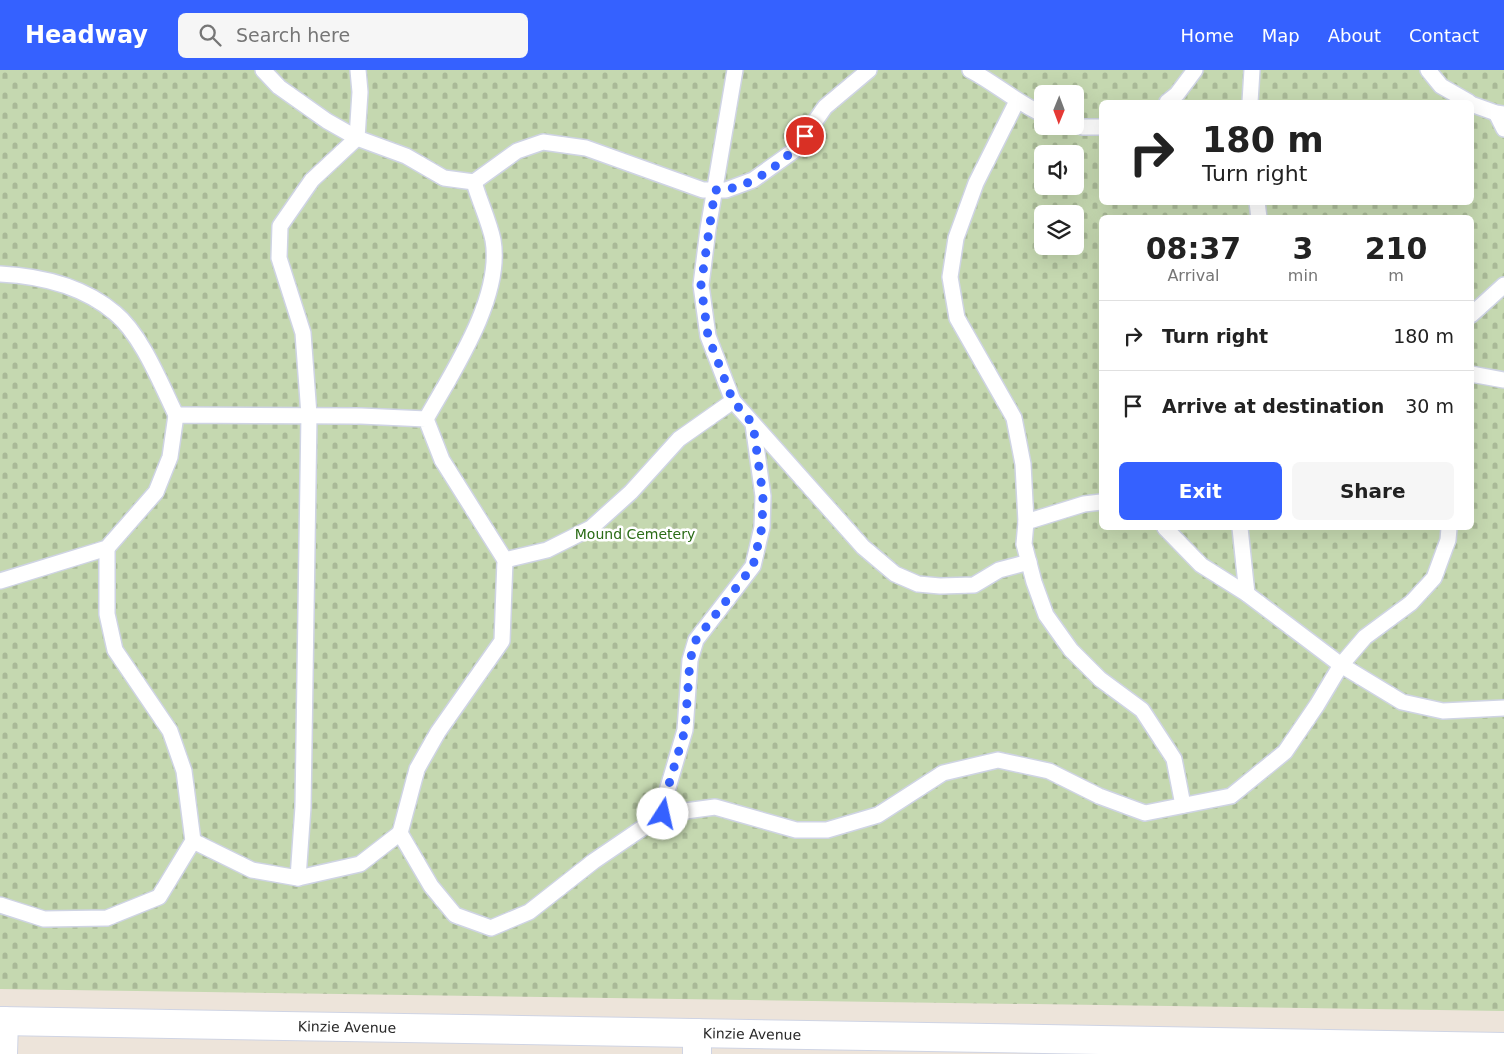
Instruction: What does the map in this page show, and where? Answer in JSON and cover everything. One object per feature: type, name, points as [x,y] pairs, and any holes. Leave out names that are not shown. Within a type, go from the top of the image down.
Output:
[{"type":"street","name":"Kinzie Avenue","points":[[2,1021],[697,1044],[1339,1050],[1471,1050],[1504,1047]]},
{"type":"street","points":[[2,1021],[3,1054]]},
{"type":"lane","points":[[264,70],[278,87],[327,121],[357,138],[406,156],[444,178],[474,182],[517,151],[543,142],[586,148],[703,190],[726,190],[754,180],[794,150],[825,107],[869,70]]},
{"type":"lane","points":[[298,878],[303,797],[310,415],[303,333],[279,258],[280,226],[312,180],[357,138],[360,92],[358,70]]},
{"type":"lane","points":[[735,70],[701,285],[708,336],[733,401],[863,547],[895,574],[918,584],[940,586],[974,585],[999,570],[1029,562]]},
{"type":"lane","points":[[970,70],[992,76],[1016,101],[1034,110]]},
{"type":"lane","points":[[1170,100],[1177,94],[1195,70]]},
{"type":"lane","points":[[1250,100],[1252,70]]},
{"type":"lane","points":[[1428,70],[1441,86],[1465,100]]},
{"type":"lane","points":[[1016,101],[976,183],[956,238],[950,278],[958,318],[1014,418],[1022,464],[1026,522],[1024,544],[1046,615],[1071,650],[1100,679],[1142,710],[1174,759],[1183,805]]},
{"type":"lane","points":[[1474,104],[1500,114],[1504,129]]},
{"type":"lane","points":[[1084,127],[1099,128]]},
{"type":"lane","points":[[426,420],[457,365],[485,304],[494,265],[492,239],[474,182]]},
{"type":"lane","points":[[0,274],[72,286],[116,313],[141,346],[176,415],[170,457],[156,492],[107,548],[0,581]]},
{"type":"lane","points":[[1474,312],[1504,285]]},
{"type":"lane","points":[[1474,375],[1504,380]]},
{"type":"lane","points":[[505,560],[547,550],[591,528],[631,492],[679,439],[733,401]]},
{"type":"lane","points":[[176,415],[310,415],[426,420]]},
{"type":"lane","points":[[193,841],[252,870],[298,878],[360,864],[400,833],[418,769],[438,732],[502,641],[505,560],[442,460],[426,420]]},
{"type":"lane","points":[[663,814],[664,801],[685,730],[690,660],[696,640],[753,566],[762,527],[763,496],[753,424]]},
{"type":"lane","points":[[1026,522],[1084,504],[1099,502]]},
{"type":"lane","points":[[1167,530],[1201,565],[1246,594],[1341,665],[1402,702],[1442,711],[1504,708]]},
{"type":"lane","points":[[1240,530],[1246,594]]},
{"type":"lane","points":[[400,833],[431,886],[455,915],[491,928],[529,912],[594,861],[663,814],[716,807],[796,830],[827,830],[878,815],[943,773],[998,760],[1049,771],[1099,796],[1145,813],[1231,796],[1285,752],[1341,665],[1365,637],[1411,603],[1434,578],[1448,540],[1450,530]]},
{"type":"lane","points":[[0,905],[44,919],[107,918],[159,896],[193,841],[184,771],[170,731],[115,650],[107,614],[107,548]]},
{"type":"green space","name":"Mound Cemetery","points":[[0,70],[1504,70],[1504,1011],[0,989]]},
{"type":"route","points":[[663,814],[664,801],[685,730],[690,660],[696,640],[753,566],[762,527],[763,496],[753,424],[733,401],[708,336],[701,285],[715,190],[726,190],[754,180],[794,150],[805,136]]}]
